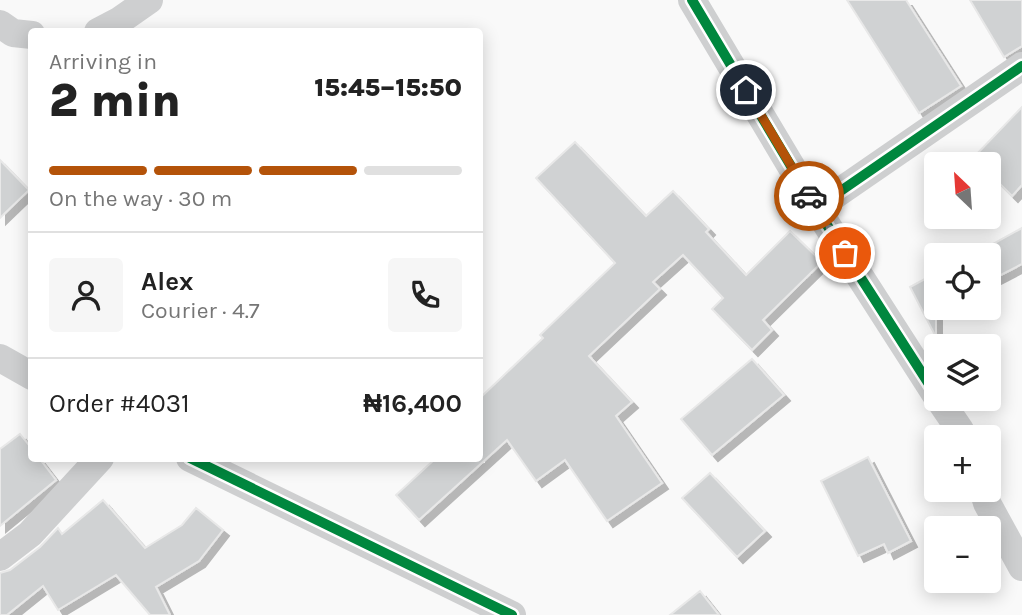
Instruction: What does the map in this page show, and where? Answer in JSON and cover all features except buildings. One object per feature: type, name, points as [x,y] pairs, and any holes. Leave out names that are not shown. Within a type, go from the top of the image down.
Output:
[{"type":"street","points":[[106,28],[149,0]]},
{"type":"street","points":[[692,0],[816,208],[924,377]]},
{"type":"street","points":[[0,24],[13,33],[28,35]]},
{"type":"street","points":[[816,208],[1022,66]]},
{"type":"street","points":[[0,359],[28,374]]},
{"type":"street","points":[[0,557],[30,534],[96,462]]},
{"type":"street","points":[[198,462],[512,615]]},
{"type":"street","points":[[987,502],[1022,567]]},
{"type":"cycle path","points":[[692,0],[816,208],[924,376]]},
{"type":"cycle path","points":[[816,208],[1022,66]]},
{"type":"cycle path","points":[[198,462],[512,615]]},
{"type":"way so far","points":[[809,196],[845,253]]},
{"type":"route","points":[[746,90],[809,196]]}]
